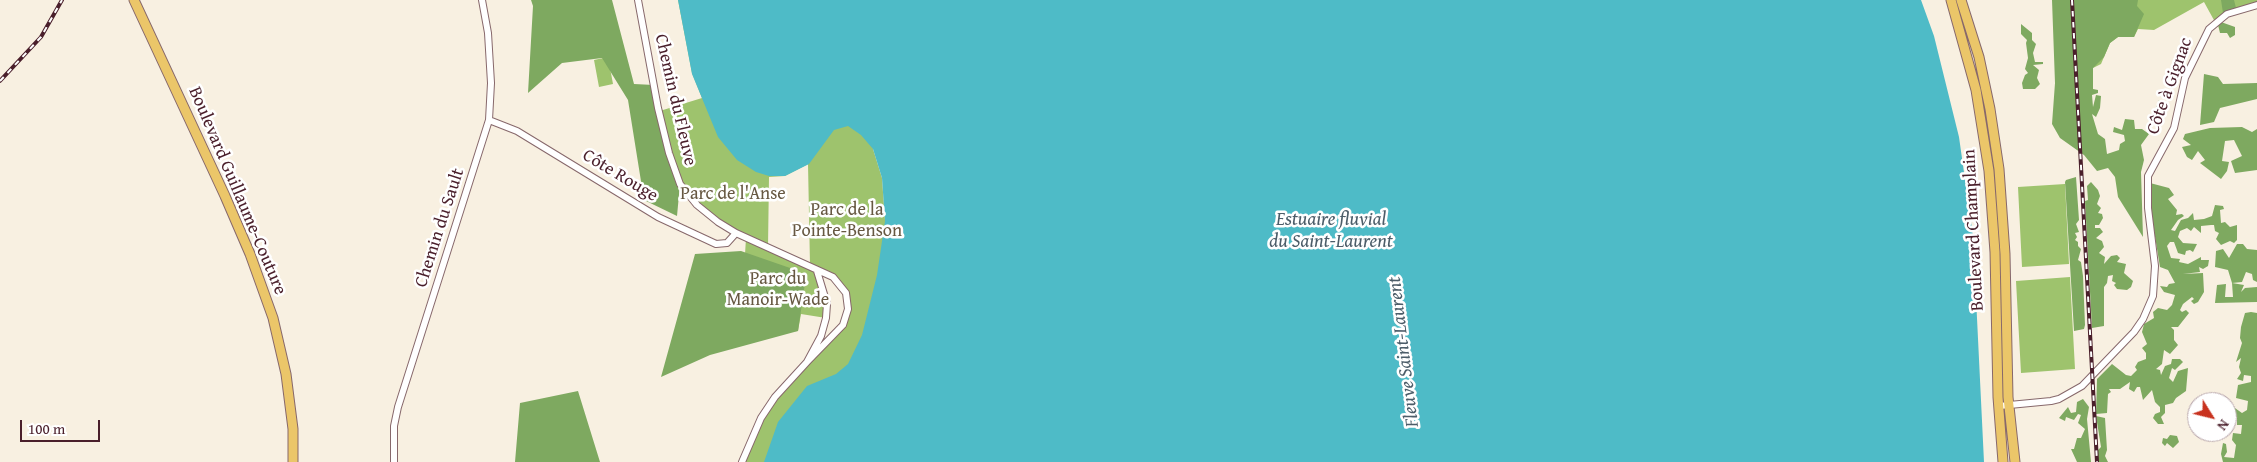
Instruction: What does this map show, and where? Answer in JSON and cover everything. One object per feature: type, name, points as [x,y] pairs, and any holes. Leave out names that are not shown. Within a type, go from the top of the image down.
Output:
[{"type":"main road","name":"Boulevard Guillaume-Couture","points":[[134,0],[228,203],[250,254],[273,318],[286,374],[293,429],[293,462]]},
{"type":"main road","name":"Boulevard Champlain","points":[[1951,0],[1976,90],[1990,172],[1999,406],[2004,462]]},
{"type":"main road","name":"Boulevard Champlain","points":[[1961,0],[1981,66],[1999,169],[2003,204],[2008,405],[2015,462]]},
{"type":"street","name":"Chemin du Sault","points":[[394,462],[394,426],[398,407],[489,120],[491,83],[488,32],[482,0]]},
{"type":"street","name":"Chemin du Fleuve","points":[[638,0],[658,108],[669,153],[680,184],[696,204],[736,233],[810,266],[833,278],[841,285],[848,301],[848,309],[843,325],[807,362]]},
{"type":"street","name":"Côte à Gignac","points":[[1999,406],[2051,401],[2082,386],[2134,332],[2143,319],[2153,296],[2155,266],[2148,208],[2148,176],[2174,128],[2185,78],[2204,37],[2215,22],[2227,14],[2257,5]]},
{"type":"street","name":"Côte Rouge","points":[[489,120],[517,131],[658,217],[716,244],[727,243],[736,233]]},
{"type":"street","points":[[742,462],[761,418],[775,397],[807,362],[821,336],[826,318],[827,304],[818,271]]},
{"type":"green space","points":[[531,0],[612,0],[634,84],[654,85],[680,184],[677,216],[644,200],[628,100],[602,58],[562,63],[528,93],[533,6]]},
{"type":"green space","points":[[678,0],[864,0],[873,149],[882,178],[885,220],[923,462],[742,462],[761,418],[835,333],[848,309],[841,285],[818,271],[824,291],[826,318],[801,314],[798,331],[740,336],[746,238],[718,222],[680,184],[658,108],[663,110],[702,98],[692,73]],"holes":[[[808,164],[810,265],[768,247],[769,177],[785,176]]]},
{"type":"green space","points":[[2052,0],[2138,0],[2137,6],[2144,14],[2134,37],[2118,37],[2110,43],[2104,57],[2093,68],[2093,89],[2098,90],[2098,93],[2092,95],[2093,107],[2096,95],[2101,96],[2100,108],[2096,117],[2092,114],[2098,134],[2105,139],[2107,154],[2119,150],[2120,144],[2125,141],[2124,135],[2113,132],[2114,127],[2122,130],[2125,119],[2134,120],[2135,129],[2142,129],[2149,134],[2141,145],[2144,160],[2141,172],[2143,237],[2118,197],[2115,177],[2108,168],[2097,171],[2084,155],[2060,138],[2052,124],[2055,83]]},
{"type":"green space","points":[[2103,0],[2257,0],[2257,5],[2215,22],[2204,2],[2154,30],[2138,29],[2134,37],[2118,37],[2110,43],[2101,64],[2093,68]]},
{"type":"green space","points":[[2221,0],[2234,0],[2236,8],[2223,13]]},
{"type":"green space","points":[[2221,22],[2235,27],[2235,35],[2230,38],[2227,33],[2220,33],[2218,25]]},
{"type":"green space","points":[[2021,24],[2032,33],[2032,40],[2036,44],[2033,53],[2035,62],[2043,62],[2043,64],[2033,65],[2039,70],[2037,78],[2040,84],[2035,89],[2023,89],[2022,83],[2025,75],[2028,73],[2025,69],[2028,58],[2027,40],[2021,34]]},
{"type":"green space","points":[[608,57],[613,84],[599,87],[594,60]]},
{"type":"green space","points":[[2204,74],[2218,77],[2223,84],[2257,83],[2257,99],[2220,108],[2214,122],[2200,125]]},
{"type":"green space","points":[[2159,100],[2164,114],[2160,117],[2153,115]]},
{"type":"green space","points":[[2242,127],[2252,132],[2257,129],[2257,170],[2235,173],[2231,161],[2242,156],[2234,140],[2225,141],[2222,161],[2229,162],[2227,171],[2221,179],[2200,163],[2205,160],[2198,151],[2192,160],[2187,157],[2182,147],[2191,145],[2183,139],[2185,134],[2210,128]]},
{"type":"green space","points":[[2076,177],[2079,220],[2076,224],[2079,232],[2075,233],[2077,237],[2075,240],[2081,249],[2078,260],[2081,262],[2083,276],[2085,325],[2084,329],[2074,331],[2065,182]]},
{"type":"green space","points":[[2091,182],[2098,190],[2100,196],[2097,204],[2101,208],[2098,213],[2102,214],[2103,218],[2099,225],[2095,225],[2095,228],[2100,228],[2103,232],[2096,238],[2102,241],[2104,247],[2099,253],[2105,257],[2104,264],[2111,256],[2117,255],[2120,258],[2117,262],[2126,264],[2124,273],[2133,281],[2131,287],[2127,290],[2117,289],[2114,285],[2116,283],[2112,281],[2113,275],[2108,276],[2104,287],[2104,326],[2092,328],[2085,201],[2088,200],[2087,186]]},
{"type":"green space","points":[[2150,183],[2169,188],[2174,195],[2168,199],[2177,210],[2176,215],[2182,214],[2184,216],[2178,220],[2171,230],[2175,231],[2181,220],[2188,218],[2193,213],[2194,220],[2212,216],[2215,205],[2223,206],[2224,209],[2220,210],[2221,223],[2225,222],[2230,227],[2237,225],[2237,240],[2234,243],[2230,241],[2221,245],[2216,239],[2219,233],[2215,231],[2214,225],[2211,225],[2201,226],[2201,233],[2194,227],[2191,231],[2187,228],[2180,231],[2178,237],[2183,243],[2197,244],[2193,252],[2190,250],[2186,251],[2185,255],[2178,253],[2174,242],[2170,242],[2167,246],[2171,258],[2180,259],[2179,262],[2188,264],[2201,257],[2201,260],[2209,260],[2208,266],[2203,269],[2199,267],[2200,272],[2183,274],[2203,273],[2204,292],[2198,302],[2194,304],[2191,301],[2194,299],[2192,297],[2183,304],[2180,310],[2182,312],[2186,310],[2189,313],[2178,327],[2171,327],[2174,330],[2174,340],[2178,345],[2170,354],[2164,350],[2162,364],[2156,369],[2160,370],[2161,375],[2165,366],[2171,364],[2172,359],[2180,359],[2183,362],[2175,370],[2172,368],[2169,378],[2173,382],[2178,371],[2188,368],[2186,391],[2176,398],[2173,403],[2165,405],[2165,413],[2161,417],[2164,424],[2158,424],[2153,418],[2155,414],[2160,412],[2160,407],[2155,402],[2152,390],[2143,400],[2140,387],[2137,387],[2134,392],[2129,389],[2130,382],[2120,389],[2109,389],[2111,392],[2108,394],[2107,413],[2096,414],[2097,379],[2112,364],[2126,375],[2131,376],[2137,370],[2135,367],[2138,362],[2146,359],[2146,353],[2142,348],[2147,344],[2142,332],[2144,324],[2154,318],[2153,312],[2158,308],[2167,310],[2172,305],[2175,295],[2164,292],[2160,286],[2167,287],[2169,284],[2175,283],[2168,270],[2160,267],[2150,206]]},
{"type":"green space","points":[[2065,184],[2069,264],[2022,267],[2018,187]]},
{"type":"green space","points":[[2237,244],[2243,244],[2247,249],[2257,250],[2257,282],[2253,280],[2252,274],[2246,272],[2242,282],[2232,283],[2228,270],[2215,267],[2216,251],[2223,249],[2229,258]]},
{"type":"green space","name":"Parc du Manoir-Wade","points":[[741,251],[793,269],[805,283],[798,331],[710,355],[661,377],[695,254]]},
{"type":"green space","points":[[2070,277],[2075,369],[2021,373],[2016,281]]},
{"type":"green space","points":[[2232,283],[2244,285],[2241,292],[2245,288],[2257,287],[2257,302],[2215,303],[2217,285],[2226,284],[2225,297],[2233,297]]},
{"type":"green space","points":[[2245,313],[2257,313],[2257,462],[2223,462],[2221,454],[2223,443],[2226,444],[2227,452],[2224,457],[2234,458],[2236,445],[2234,442],[2237,442],[2237,434],[2241,434],[2242,425],[2237,425],[2237,410],[2242,413],[2247,410],[2248,401],[2237,398],[2237,392],[2238,385],[2251,382],[2251,376],[2244,375],[2243,381],[2237,379],[2241,373],[2239,367],[2241,358],[2236,362],[2242,343],[2240,338],[2241,327]]},
{"type":"green space","points":[[578,391],[600,462],[515,462],[520,403]]},
{"type":"green space","points":[[2083,399],[2089,407],[2087,419],[2091,462],[2077,462],[2071,449],[2074,449],[2077,438],[2081,438],[2085,429],[2078,423],[2081,415],[2078,414],[2074,420],[2066,417],[2065,421],[2059,418],[2068,407],[2071,413],[2076,412],[2077,402]]},
{"type":"green space","points":[[2096,416],[2105,418],[2107,450],[2105,456],[2108,462],[2098,462],[2096,452],[2101,447]]},
{"type":"green space","points":[[2170,435],[2177,436],[2179,442],[2173,448],[2167,443],[2165,446],[2162,443],[2163,438],[2167,439]]},
{"type":"water","name":"Estuaire fluvial du Saint-Laurent","points":[[678,0],[1921,0],[1934,36],[1959,137],[1973,236],[1984,462],[764,462],[778,422],[807,386],[836,374],[848,364],[862,335],[877,275],[885,221],[882,178],[873,149],[861,135],[848,126],[834,130],[809,164],[785,176],[769,176],[756,172],[737,160],[718,137],[692,74]]},
{"type":"railway","points":[[0,81],[41,37],[62,0]]},
{"type":"railway","points":[[2072,0],[2097,462]]},
{"type":"park label","name":"Parc de l'Anse","points":[[733,194]]},
{"type":"park label","name":"Parc de la Pointe-Benson","points":[[847,220]]},
{"type":"water label","name":"Fleuve Saint-Laurent","points":[[1404,352]]}]
